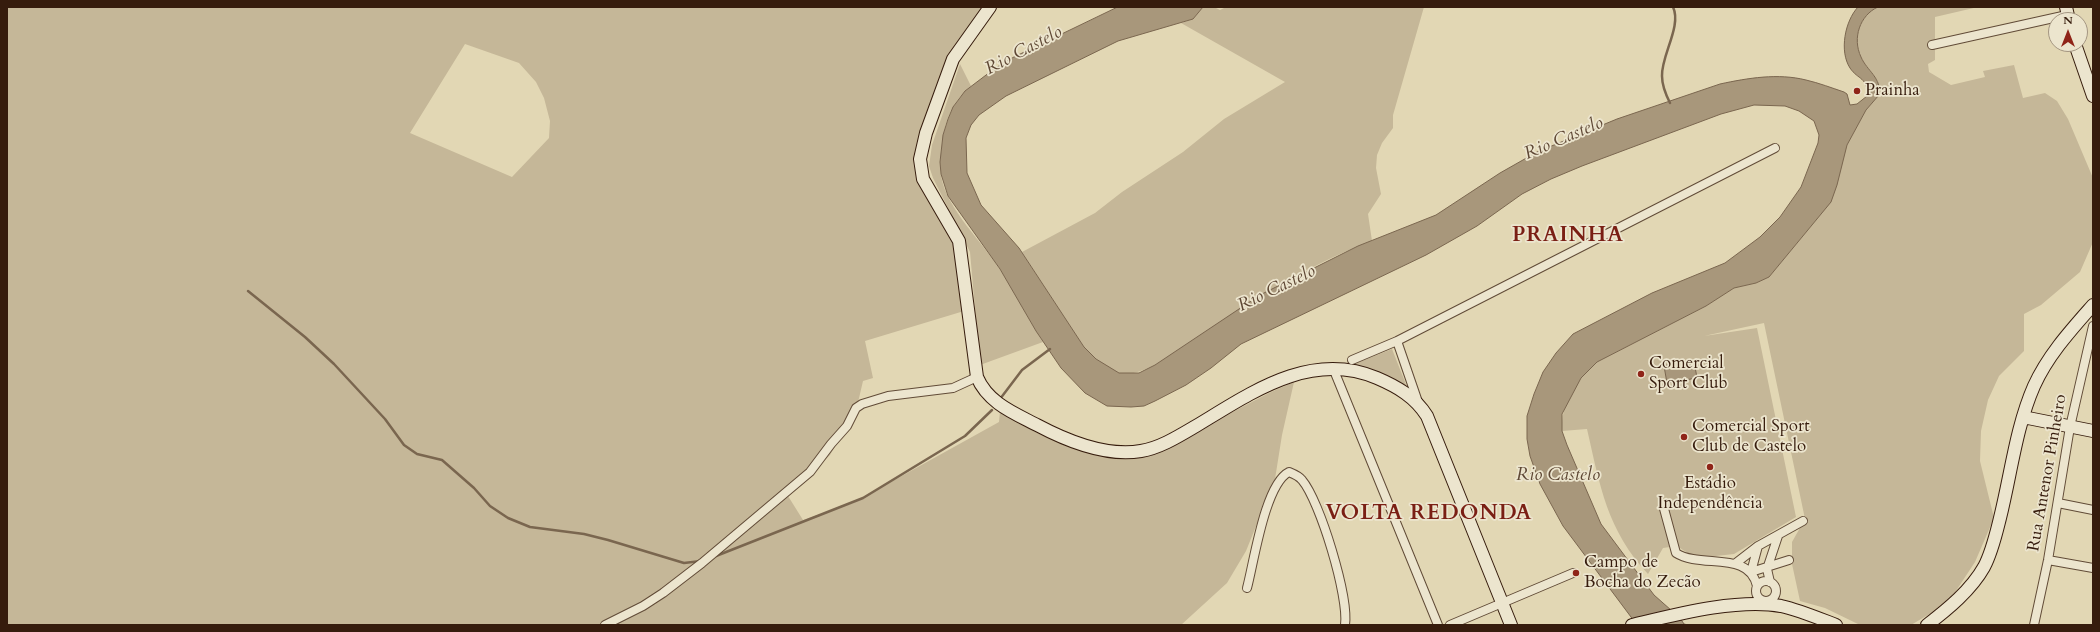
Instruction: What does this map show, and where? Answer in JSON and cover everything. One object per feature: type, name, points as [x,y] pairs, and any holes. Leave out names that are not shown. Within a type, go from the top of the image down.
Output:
[{"type":"main road","points":[[990,7],[953,59],[926,133],[920,159],[924,179],[959,241],[977,377],[986,393],[1002,407],[1039,426],[1090,447],[1129,452],[1142,451],[1163,444],[1256,390],[1302,373],[1332,368],[1368,375],[1397,388],[1418,403],[1432,428],[1511,625]]},
{"type":"main road","points":[[2078,52],[2093,96]]},
{"type":"main road","points":[[1927,625],[1951,606],[1976,579],[1986,562],[1996,535],[2023,417],[2041,371],[2052,354],[2093,305]]},
{"type":"main road","points":[[2023,417],[2093,432]]},
{"type":"main road","points":[[1634,624],[1726,606],[1758,602],[1777,602],[1836,625]]},
{"type":"street","points":[[1932,45],[2048,18]]},
{"type":"street","points":[[1352,360],[1397,341],[1775,148]]},
{"type":"street","name":"Rua Antenor Pinheiro","points":[[2034,625],[2048,560],[2070,427],[2093,326]]},
{"type":"street","points":[[1397,341],[1418,403]]},
{"type":"street","points":[[1332,368],[1438,625]]},
{"type":"street","points":[[605,625],[644,606],[663,593],[702,563],[810,472],[847,426],[856,408],[862,404],[888,396],[952,388],[977,377]]},
{"type":"street","points":[[1248,588],[1271,495],[1284,475],[1289,472],[1296,474],[1302,480],[1316,504],[1344,600],[1345,625]]},
{"type":"street","points":[[2058,503],[2093,510]]},
{"type":"street","points":[[1663,505],[1676,553],[1686,559],[1736,563],[1751,572],[1755,577],[1758,602]]},
{"type":"street","points":[[1736,563],[1758,546],[1803,521]]},
{"type":"street","points":[[1777,602],[1775,589],[1770,582],[1767,566],[1778,536]]},
{"type":"street","points":[[1751,572],[1758,546]]},
{"type":"street","points":[[1751,572],[1789,560]]},
{"type":"street","points":[[2048,560],[2093,568]]},
{"type":"street","points":[[1450,625],[1573,573]]},
{"type":"street","points":[[1757,586],[1763,581],[1770,582]]},
{"type":"shaded area","points":[[7,7],[985,7],[977,17],[919,143],[933,207],[954,245],[964,311],[865,341],[873,378],[863,381],[856,411],[830,455],[788,496],[803,520],[853,503],[999,422],[1000,411],[1115,457],[1196,431],[1271,392],[1294,382],[1282,435],[1275,479],[1246,551],[1227,583],[1181,625],[7,625]],"holes":[[[465,44],[519,63],[536,82],[544,98],[550,121],[549,138],[512,177],[410,133]]]},
{"type":"shaded area","points":[[1203,7],[1214,7],[1220,10],[1226,7],[1424,7],[1393,115],[1393,128],[1382,143],[1377,155],[1376,168],[1381,194],[1368,214],[1372,241],[1315,266],[1287,281],[1155,365],[1133,373],[1124,374],[1108,369],[1084,347],[1022,252],[1095,213],[1122,192],[1183,152],[1224,119],[1285,82],[1181,23],[1193,19]]},
{"type":"shaded area","points":[[1878,7],[1978,7],[1935,17],[1935,60],[1928,64],[1929,72],[1951,85],[1985,77],[1983,71],[2014,65],[2023,98],[2045,93],[2057,101],[2068,119],[2093,178],[2093,242],[2080,272],[2041,305],[2024,314],[2024,351],[1999,376],[1988,400],[1981,431],[1980,461],[1994,518],[1975,562],[1948,603],[1911,625],[1860,625],[1825,608],[1800,601],[1792,564],[1792,542],[1805,519],[1764,323],[1704,336],[1757,328],[1796,517],[1734,554],[1707,557],[1689,554],[1677,546],[1663,548],[1648,574],[1623,541],[1614,524],[1601,488],[1587,429],[1562,431],[1564,412],[1571,393],[1583,376],[1597,362],[1706,306],[1734,288],[1756,283],[1769,277],[1821,214],[1847,145],[1866,110],[1879,95],[1878,83],[1861,57],[1857,42],[1859,28],[1862,21]]},
{"type":"shaded area","points":[[960,64],[971,86],[955,104],[945,126],[940,168],[941,176],[950,201],[966,225],[994,260],[1043,342],[980,365],[970,252],[933,178],[929,166],[932,145]]},
{"type":"shaded area","points":[[1392,349],[1407,387],[1395,380],[1352,365]]},
{"type":"water","name":"Rio Castelo","points":[[1118,7],[1203,7],[1193,19],[1118,41],[1006,96],[979,115],[971,125],[966,138],[967,173],[981,205],[1019,248],[1084,347],[1096,359],[1119,373],[1139,373],[1155,365],[1260,295],[1358,246],[1436,215],[1500,173],[1537,152],[1617,119],[1720,84],[1763,77],[1785,77],[1806,80],[1844,92],[1847,94],[1850,105],[1857,104],[1867,96],[1867,90],[1862,79],[1853,72],[1847,61],[1844,45],[1845,36],[1853,13],[1858,7],[1878,7],[1862,21],[1859,28],[1857,42],[1861,57],[1876,79],[1879,95],[1866,110],[1847,145],[1831,202],[1769,277],[1756,283],[1734,288],[1706,306],[1597,362],[1581,378],[1562,414],[1562,431],[1601,524],[1654,595],[1680,618],[1684,624],[1688,625],[1637,625],[1563,526],[1540,484],[1530,456],[1527,439],[1527,416],[1543,372],[1556,353],[1573,334],[1652,293],[1725,263],[1760,237],[1780,217],[1801,187],[1818,143],[1819,135],[1814,121],[1799,111],[1785,106],[1754,105],[1721,114],[1582,166],[1551,179],[1522,194],[1477,226],[1426,255],[1241,344],[1211,368],[1186,385],[1155,401],[1144,406],[1107,406],[1085,393],[1061,368],[1036,331],[1000,269],[948,196],[941,174],[940,162],[943,135],[948,119],[953,107],[965,91],[994,69],[1012,58]]},
{"type":"water","points":[[1694,361],[1697,378],[1667,383],[1664,366]]},
{"type":"waterway","points":[[1670,103],[1664,90],[1662,76],[1675,23],[1673,7]]},
{"type":"waterway","points":[[248,291],[305,337],[334,364],[385,419],[404,445],[417,454],[442,460],[474,488],[490,506],[508,518],[530,527],[584,534],[608,540],[684,563],[701,561]]},
{"type":"waterway","points":[[1000,399],[1022,370],[1050,349]]},
{"type":"waterway","points":[[716,556],[863,498],[965,436],[992,410]]},
{"type":"place","name":"Prainha","points":[[1857,91]]},
{"type":"place","name":"Comercial Sport Club","points":[[1641,374]]},
{"type":"place","name":"Comercial Sport Club de Castelo","points":[[1684,437]]},
{"type":"place","name":"Estádio Independência","points":[[1710,467]]},
{"type":"place","name":"Campo de Bocha do Zecão","points":[[1576,573]]},
{"type":"district","name":"PRAINHA","points":[[1568,236]]},
{"type":"district","name":"VOLTA REDONDA","points":[[1429,514]]}]
